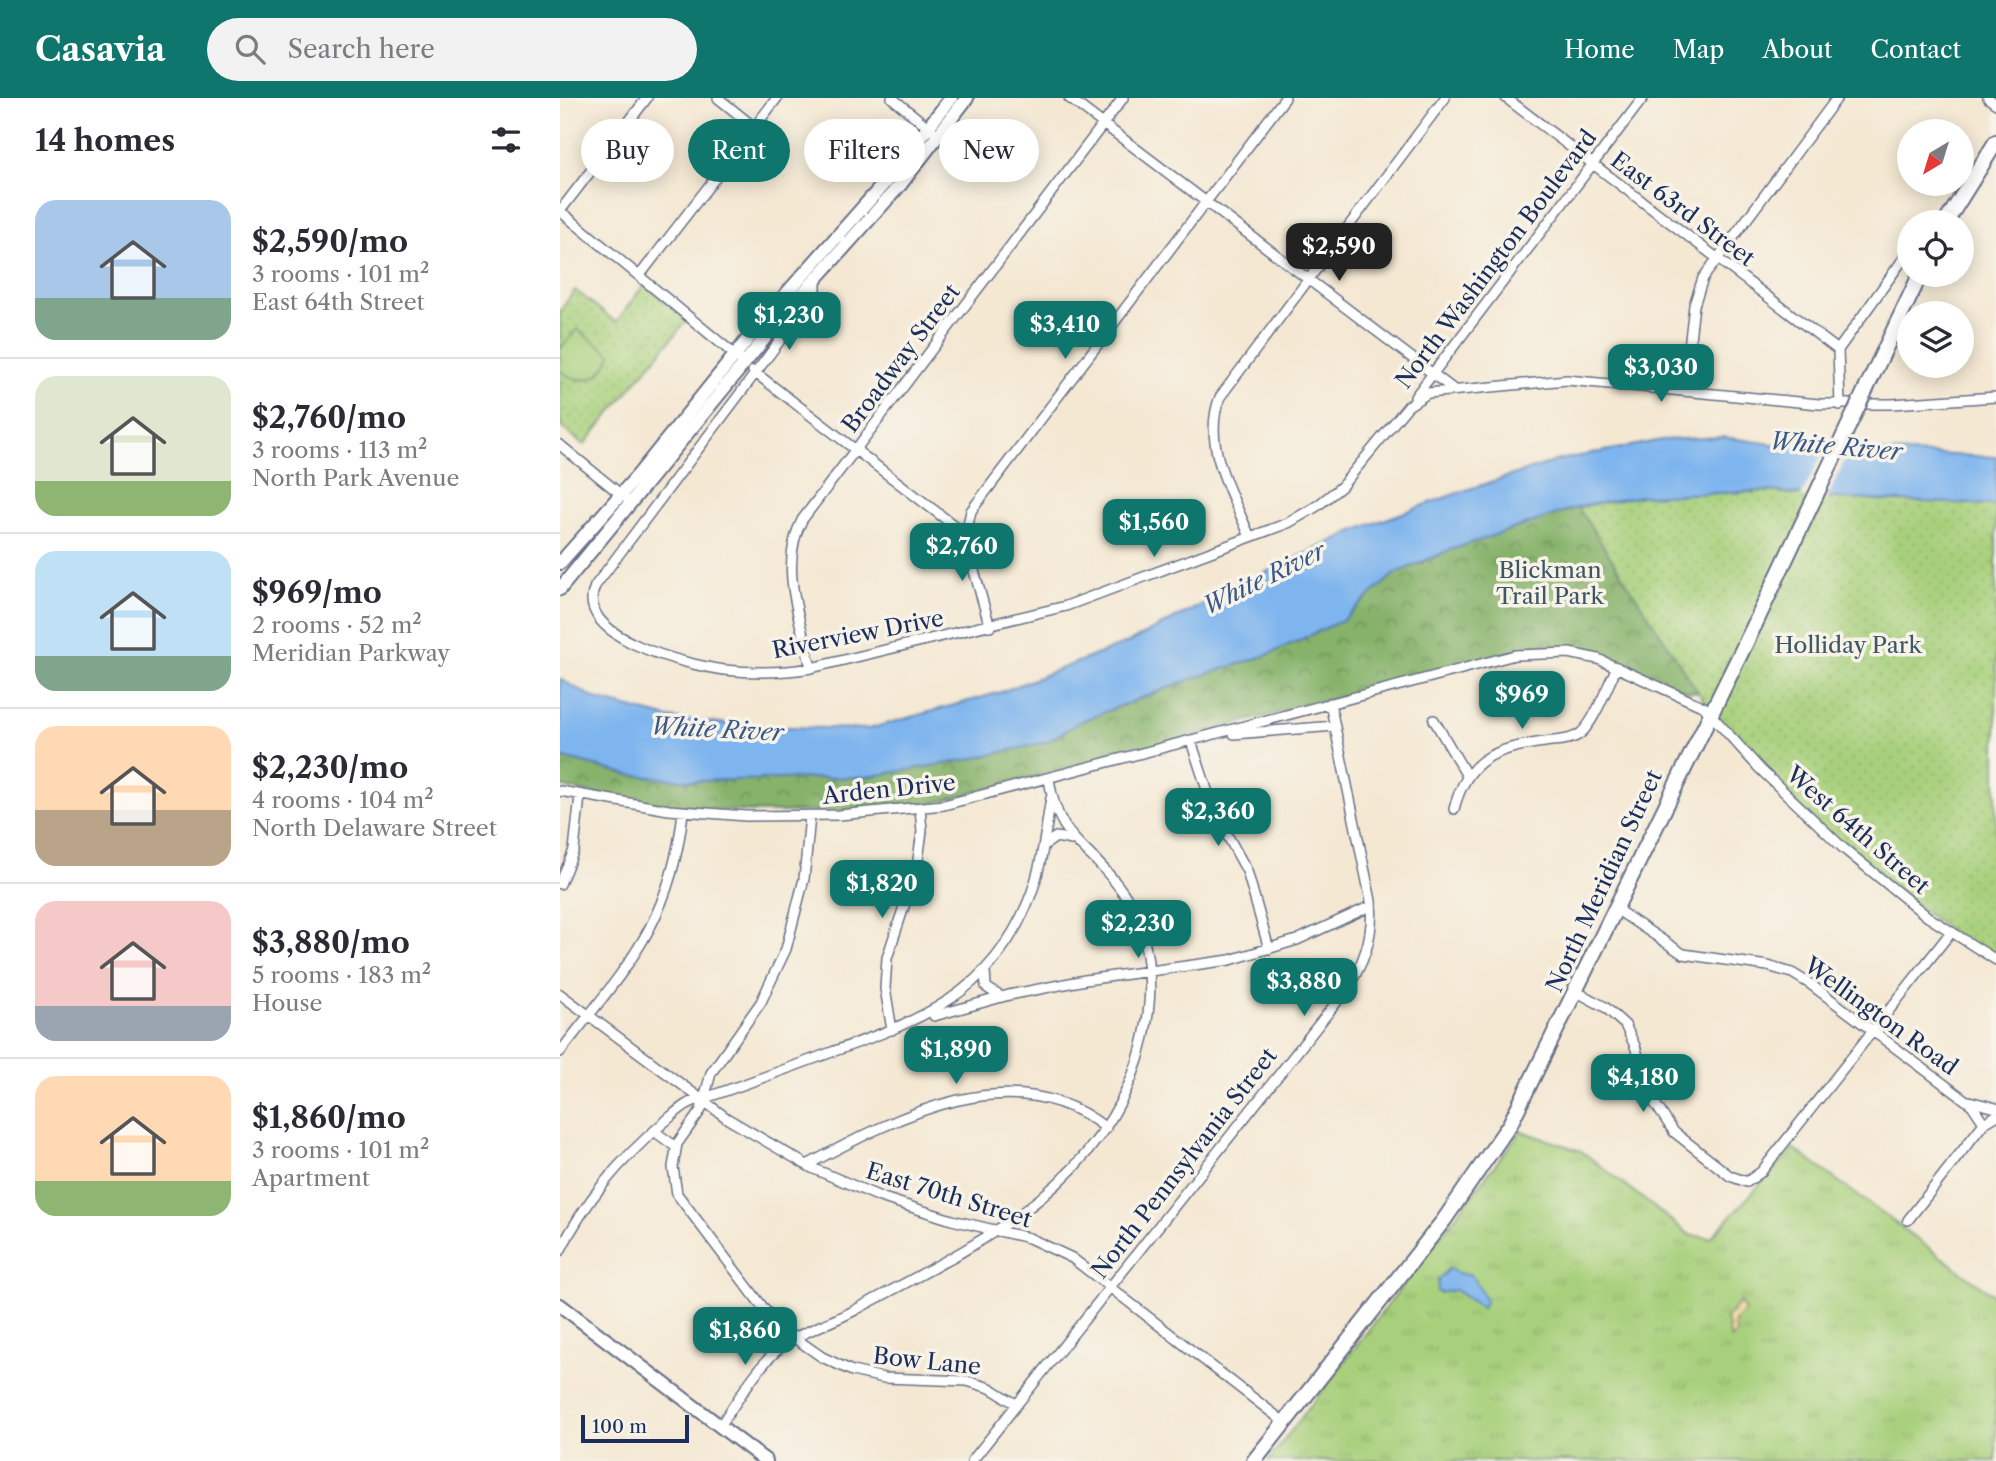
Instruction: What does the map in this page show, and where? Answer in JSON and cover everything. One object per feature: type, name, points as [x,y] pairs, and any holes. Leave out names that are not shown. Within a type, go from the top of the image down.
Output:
[{"type":"main road","points":[[560,589],[632,504],[740,359],[900,186],[934,132],[951,98]]},
{"type":"main road","points":[[560,563],[740,359],[879,190],[967,98]]},
{"type":"main road","points":[[1954,210],[1996,142]]},
{"type":"main road","name":"North Meridian Street","points":[[1254,1461],[1478,1174],[1523,1101],[1755,624],[1914,287]]},
{"type":"main road","points":[[560,1305],[766,1461]]},
{"type":"street","points":[[647,98],[560,211],[755,373],[965,534]]},
{"type":"street","points":[[718,98],[744,119]]},
{"type":"street","points":[[760,119],[777,98]]},
{"type":"street","points":[[892,98],[934,132]]},
{"type":"street","points":[[1069,98],[1452,389]]},
{"type":"street","name":"Broadway Street","points":[[811,668],[793,583],[792,548],[804,516],[1123,98]]},
{"type":"street","points":[[990,627],[965,534],[974,506],[1284,98]]},
{"type":"street","points":[[1250,537],[1216,454],[1213,435],[1215,409],[1229,382],[1445,98]]},
{"type":"street","name":"East 63rd Street","points":[[1506,98],[1838,350]]},
{"type":"street","name":"North Washington Boulevard","points":[[1405,410],[1643,98]]},
{"type":"street","points":[[1684,391],[1696,295],[1716,258],[1837,98]]},
{"type":"street","points":[[1989,98],[1996,104]]},
{"type":"street","points":[[640,275],[712,182]]},
{"type":"street","points":[[1840,405],[1838,350],[1897,268]]},
{"type":"street","name":"Riverview Drive","points":[[816,279],[816,291],[800,314],[628,540],[592,595],[593,611],[606,627],[660,654],[711,668],[757,672],[811,668],[990,627],[1133,583],[1303,515],[1336,492],[1405,410],[1424,395],[1452,389],[1567,380],[1840,405],[1968,401],[1996,397]]},
{"type":"street","points":[[560,445],[632,504]]},
{"type":"street","name":"Arden Drive","points":[[560,791],[683,812],[810,816],[957,803],[1525,654],[1569,653],[1617,667],[1711,712]]},
{"type":"street","points":[[1454,809],[1467,776],[1478,762],[1490,755],[1578,735],[1587,725],[1617,667]]},
{"type":"street","name":"North Pennsylvania Street","points":[[972,1461],[1350,984],[1369,942],[1371,906],[1330,703]]},
{"type":"street","name":"West 64th Street","points":[[1711,712],[1742,750],[1817,825],[1912,905],[1996,960]]},
{"type":"street","points":[[1434,720],[1467,776]]},
{"type":"street","name":"Arden Drive","points":[[1215,736],[1335,726]]},
{"type":"street","points":[[1191,741],[1214,811],[1247,871],[1269,949]]},
{"type":"street","points":[[911,1024],[954,998],[985,970],[1020,919],[1037,877],[1051,795],[1049,779]]},
{"type":"street","points":[[720,1426],[773,1355],[795,1339],[855,1310],[995,1230],[1065,1179],[1107,1128],[1129,1085],[1140,1052],[1147,1013],[1149,974],[1140,926],[1124,894],[1072,840],[1051,795]]},
{"type":"street","points":[[560,884],[574,849],[580,796]]},
{"type":"street","points":[[892,1030],[886,988],[887,958],[917,867],[922,834],[920,808]]},
{"type":"street","points":[[560,1052],[635,955],[661,908],[674,870],[683,812]]},
{"type":"street","points":[[795,1339],[763,1308],[682,1204],[673,1179],[676,1147],[701,1110],[711,1073],[753,1015],[786,949],[804,879],[810,816]]},
{"type":"street","points":[[1043,846],[1056,837],[1072,840]]},
{"type":"street","points":[[560,1251],[579,1214],[600,1185],[654,1131],[690,1100],[702,1100],[892,1030],[1001,997],[1085,980],[1149,974],[1230,960],[1325,928],[1371,906]]},
{"type":"street","name":"Wellington Road","points":[[1616,909],[1683,954],[1755,964],[1792,974],[1961,1097],[1979,1112],[1984,1123]]},
{"type":"street","points":[[1577,992],[1605,1007],[1625,1026],[1634,1043],[1650,1096],[1674,1132],[1730,1177],[1747,1182],[1761,1172],[1951,932]]},
{"type":"street","points":[[985,970],[986,987],[1001,997]]},
{"type":"street","name":"East 70th Street","points":[[560,993],[702,1100],[741,1127],[807,1165],[904,1206],[1029,1238],[1057,1250],[1284,1422]]},
{"type":"street","points":[[807,1165],[900,1119],[988,1094],[1026,1093],[1059,1100],[1086,1113],[1107,1128]]},
{"type":"street","points":[[1961,1097],[1996,1108]]},
{"type":"street","points":[[1908,1220],[1984,1123],[1996,1116]]},
{"type":"street","points":[[654,1131],[676,1147]]},
{"type":"street","name":"Bow Lane","points":[[795,1339],[822,1357],[852,1371],[897,1380],[967,1381],[990,1388],[1016,1404]]},
{"type":"green space","points":[[644,285],[687,320],[584,445],[560,426],[560,311],[575,290],[616,322]]},
{"type":"green space","points":[[577,329],[611,354],[597,375],[584,380],[560,371],[560,349]]},
{"type":"green space","name":"Holliday Park","points":[[1768,491],[1813,497],[1996,505],[1996,960],[1951,932],[1855,859],[1760,769],[1711,712],[1578,507],[1641,496]]},
{"type":"green space","name":"Blickman Trail Park","points":[[1578,507],[1698,692],[1685,691],[1587,650],[1535,646],[934,803],[841,811],[699,809],[652,804],[560,786],[560,757],[630,775],[866,777],[1047,742],[1081,721],[1191,679],[1267,655],[1343,620],[1394,574],[1450,550]]},
{"type":"green space","points":[[1521,1131],[1581,1151],[1690,1235],[1711,1238],[1793,1148],[1996,1297],[1996,1461],[1268,1461]]},
{"type":"sand","points":[[1740,1301],[1745,1311],[1735,1321],[1736,1334],[1731,1339],[1726,1319]]},
{"type":"water","name":"White River","points":[[1723,437],[1800,448],[1996,457],[1996,505],[1848,499],[1768,491],[1641,496],[1578,507],[1450,550],[1394,574],[1343,620],[1267,655],[1191,679],[1081,721],[1047,742],[967,760],[866,777],[692,781],[630,775],[560,757],[560,679],[596,699],[669,718],[747,726],[868,729],[1001,692],[1129,642],[1264,573],[1356,530],[1460,492],[1559,460],[1662,440]]},
{"type":"water","points":[[1449,1268],[1472,1276],[1486,1300],[1482,1308],[1455,1290],[1439,1293],[1437,1291],[1438,1280]]},
{"type":"pier","points":[[1826,446],[1851,447],[1826,500],[1801,497]]}]
